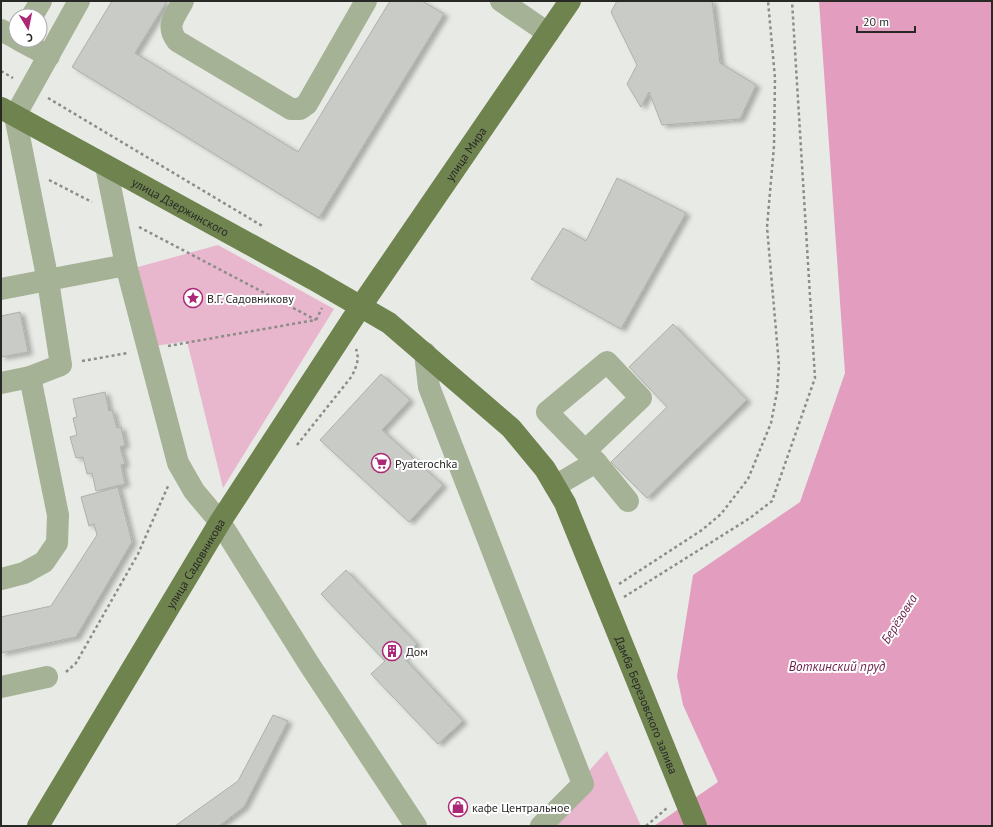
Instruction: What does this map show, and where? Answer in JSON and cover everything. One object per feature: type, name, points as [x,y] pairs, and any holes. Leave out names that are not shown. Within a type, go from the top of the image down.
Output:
[{"type":"main road","name":"улица Мира","points":[[360,306],[570,1]]},
{"type":"main road","name":"улица Дзержинского","points":[[8,112],[389,323],[511,428],[545,469],[555,486]]},
{"type":"main road","name":"улица Садовникова","points":[[38,826],[220,522],[360,306]]},
{"type":"main road","name":"Дамба Березовского залива","points":[[555,486],[606,585],[696,826]]},
{"type":"lane","points":[[1,383],[30,377],[61,364],[48,281],[26,167],[8,112],[30,88],[79,1]]},
{"type":"lane","points":[[183,1],[171,24],[171,33],[177,41],[291,109],[300,109],[306,104],[366,1]]},
{"type":"lane","points":[[501,1],[548,34]]},
{"type":"lane","points":[[34,48],[48,56]]},
{"type":"lane","points":[[106,166],[126,265],[147,350],[178,463],[194,491],[220,522],[309,664],[416,826]]},
{"type":"lane","points":[[1,289],[126,265]]},
{"type":"lane","points":[[425,353],[429,387],[583,784],[541,826]]},
{"type":"lane","points":[[1,579],[24,573],[44,562],[58,543],[58,515],[30,377]]},
{"type":"lane","points":[[555,486],[591,456],[628,501]]},
{"type":"lane","points":[[1,687],[47,677]]},
{"type":"path","points":[[606,585],[702,530],[721,514],[737,496],[748,478],[772,422],[780,365],[767,227],[774,146],[775,78],[768,1]]},
{"type":"path","points":[[623,598],[750,518],[772,501],[816,378],[792,1]]},
{"type":"path","points":[[30,88],[267,228]]},
{"type":"path","points":[[26,167],[316,320],[61,364]]},
{"type":"path","points":[[47,677],[61,674],[76,663],[138,554],[178,463]]},
{"type":"path","points":[[646,826],[671,805]]},
{"type":"shaded area","points":[[218,245],[334,309],[223,488],[187,341],[155,346],[138,267]]},
{"type":"shaded area","points":[[607,751],[641,826],[539,826]]},
{"type":"water","name":"Воткинский пруд","points":[[819,1],[992,1],[992,826],[654,826],[718,782],[683,705],[677,676],[693,575],[800,502],[845,373]]},
{"type":"building","points":[[112,1],[167,1],[135,53],[298,152],[390,1],[422,1],[444,14],[319,218],[72,67]]},
{"type":"building","points":[[617,1],[712,1],[720,63],[756,85],[740,119],[662,125],[649,92],[641,107],[627,84],[637,65],[611,12]]},
{"type":"building","points":[[617,178],[686,213],[621,329],[531,279],[563,228],[586,241]]},
{"type":"building","points":[[20,312],[28,352],[1,357],[1,316]]},
{"type":"building","points":[[673,324],[747,400],[647,498],[611,462],[667,407],[629,367]]},
{"type":"building","name":"Pyaterochka","points":[[381,374],[410,400],[382,430],[443,485],[409,522],[320,440]]},
{"type":"building","points":[[105,392],[109,411],[112,410],[117,428],[121,427],[125,445],[120,447],[125,464],[121,465],[125,484],[96,491],[92,473],[87,474],[83,457],[76,458],[70,437],[77,435],[73,418],[77,417],[73,399]]},
{"type":"building","points":[[118,487],[132,542],[76,637],[1,653],[1,617],[51,606],[97,535],[94,524],[89,526],[81,497]]},
{"type":"building","name":"Дом","points":[[346,570],[417,644],[403,657],[463,721],[438,744],[371,674],[385,661],[321,594]]},
{"type":"building","points":[[273,715],[288,721],[244,807],[219,826],[175,826],[238,781]]},
{"type":"place","name":"В.Г. Садовникову","points":[[193,298]]},
{"type":"place","name":"Pyaterochka","points":[[381,463]]},
{"type":"place","name":"Дом","points":[[392,651]]},
{"type":"place","name":"кафе Центральное","points":[[458,807]]},
{"type":"water label","name":"Берёзовка","points":[[899,619]]}]
